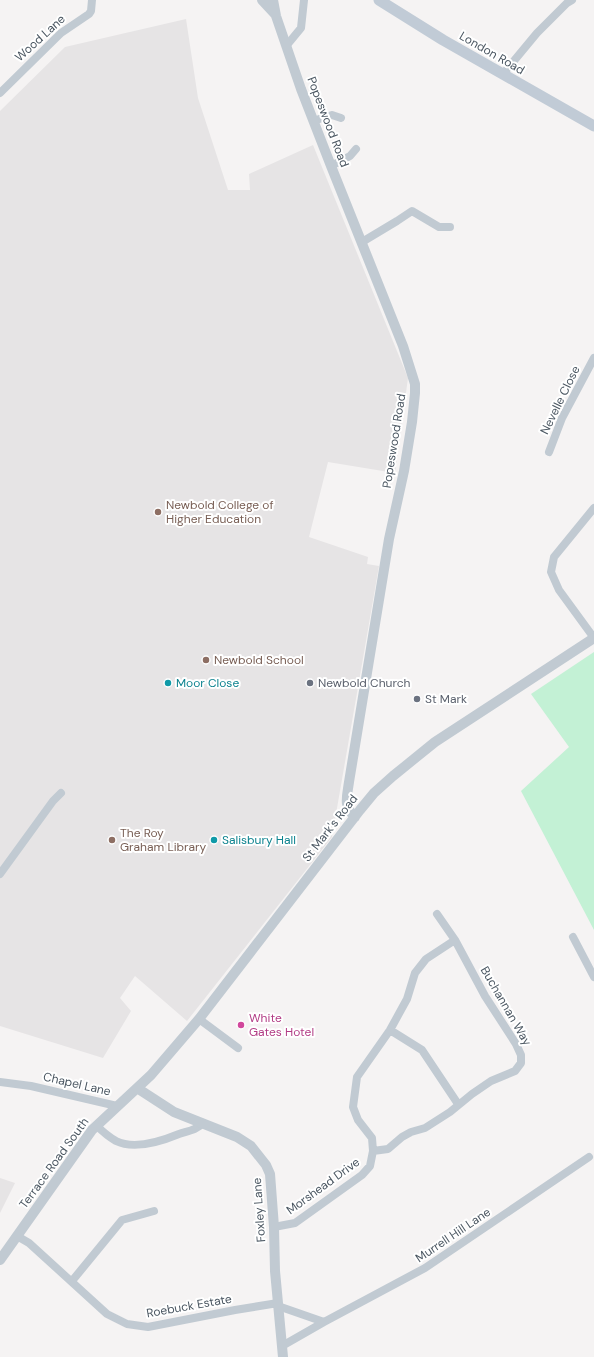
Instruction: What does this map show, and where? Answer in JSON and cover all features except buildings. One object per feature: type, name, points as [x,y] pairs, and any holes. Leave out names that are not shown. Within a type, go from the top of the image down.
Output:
[{"type":"main road","name":"London Road","points":[[385,2],[503,74],[594,126]]},
{"type":"street","name":"Wood Lane","points":[[0,93],[61,33],[89,14],[91,11],[92,0]]},
{"type":"street","name":"Popeswood Road","points":[[262,0],[276,16]]},
{"type":"street","name":"Popeswood Road","points":[[273,0],[276,16],[313,121],[403,346],[411,371],[415,393],[404,471],[389,539],[349,782],[346,805],[349,812],[355,818]]},
{"type":"street","points":[[287,45],[301,28],[304,0]]},
{"type":"street","points":[[503,74],[537,33],[566,3],[572,0]]},
{"type":"street","points":[[313,121],[332,114],[340,118]]},
{"type":"street","points":[[330,166],[350,156],[356,149]]},
{"type":"street","points":[[362,242],[397,222],[412,211],[439,227],[450,227]]},
{"type":"street","name":"Nevelle Close","points":[[549,452],[562,418],[594,358]]},
{"type":"street","points":[[594,508],[554,557],[551,572],[559,590],[594,638]]},
{"type":"street","name":"St Mark's Road","points":[[138,1088],[199,1020],[374,793],[411,760],[435,742],[594,638]]},
{"type":"street","points":[[0,874],[53,801],[61,793]]},
{"type":"street","name":"Buchannan Way","points":[[373,1151],[388,1149],[402,1137],[411,1132],[425,1128],[450,1112],[458,1104],[491,1081],[516,1071],[522,1063],[522,1055],[485,996],[455,940],[437,914]]},
{"type":"street","points":[[572,937],[594,977]]},
{"type":"street","points":[[373,1151],[372,1138],[358,1120],[353,1107],[357,1077],[390,1030],[407,999],[415,973],[426,959],[455,940]]},
{"type":"street","points":[[199,1020],[238,1048]]},
{"type":"street","points":[[390,1030],[422,1050],[458,1104]]},
{"type":"street","name":"Chapel Lane","points":[[0,1082],[31,1086],[118,1106]]},
{"type":"street","name":"Terrace Road South","points":[[0,1260],[97,1126],[138,1088]]},
{"type":"street","name":"Foxley Lane","points":[[138,1088],[174,1112],[237,1137],[251,1146],[263,1160],[270,1174],[274,1227],[274,1271],[283,1357]]},
{"type":"street","points":[[97,1126],[117,1141],[144,1144],[162,1141],[198,1128],[203,1123]]},
{"type":"street","name":"Morshead Drive","points":[[274,1227],[295,1223],[362,1175],[370,1166],[373,1151]]},
{"type":"street","name":"Murrell Hill Lane","points":[[282,1346],[425,1268],[589,1157]]},
{"type":"street","points":[[72,1281],[122,1220],[154,1212]]},
{"type":"street","name":"Roebuck Estate","points":[[17,1236],[29,1243],[107,1314],[127,1324],[148,1327],[234,1310],[278,1304]]},
{"type":"street","points":[[278,1304],[324,1322]]},
{"type":"shaded area","name":"Newbold College of Higher Education","points":[[186,19],[198,98],[228,190],[250,190],[249,174],[313,145],[408,378],[395,473],[328,462],[309,537],[368,557],[367,564],[379,566],[332,837],[187,1021],[135,976],[120,998],[131,1011],[103,1058],[0,1026],[0,111],[65,47]]},
{"type":"shaded area","points":[[0,1178],[15,1183],[0,1213]]},
{"type":"green space","points":[[594,652],[594,930],[521,791],[569,747],[531,694]]},
{"type":"place","name":"Newbold College of Higher Education","points":[[158,512]]},
{"type":"place","name":"Newbold School","points":[[206,660]]},
{"type":"place","name":"Moor Close","points":[[168,683]]},
{"type":"place","name":"Newbold Church","points":[[310,683]]},
{"type":"place","name":"St Mark","points":[[417,699]]},
{"type":"place","name":"The Roy Graham Library","points":[[112,840]]},
{"type":"place","name":"Salisbury Hall","points":[[214,840]]},
{"type":"place","name":"White Gates Hotel","points":[[241,1025]]}]
